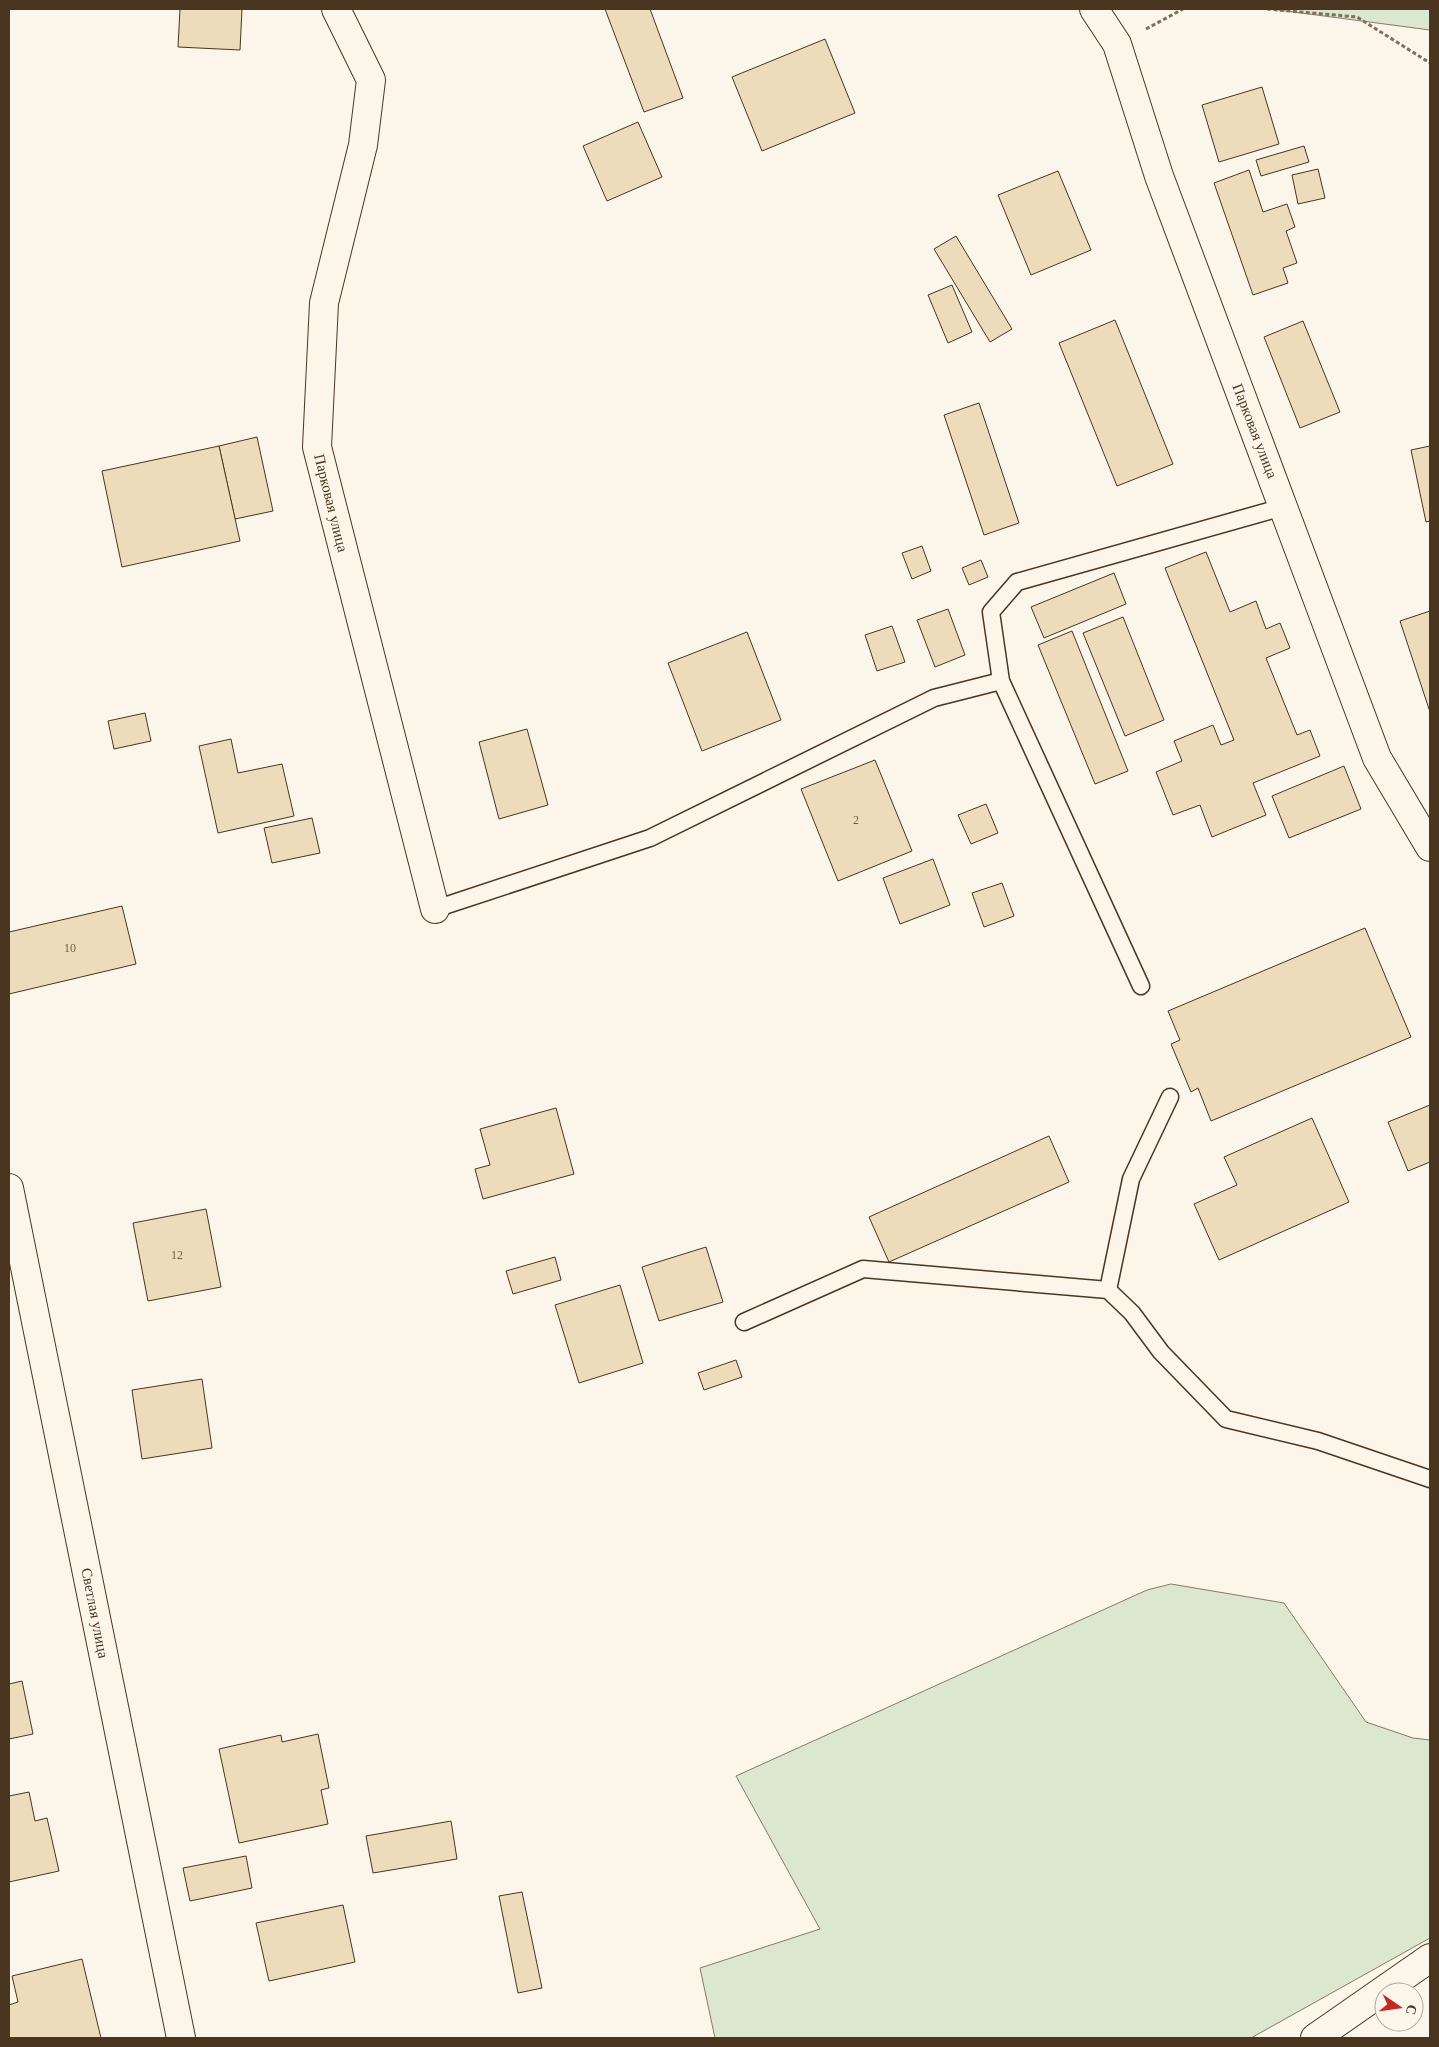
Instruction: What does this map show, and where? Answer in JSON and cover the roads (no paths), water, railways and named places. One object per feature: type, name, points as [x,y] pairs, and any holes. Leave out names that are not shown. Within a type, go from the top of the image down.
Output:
[{"type":"street","name":"Парковая улица","points":[[336,9],[371,80],[363,145],[324,303],[317,447],[435,909]]},
{"type":"street","name":"Парковая улица","points":[[1094,9],[1116,44],[1159,176],[1377,758],[1430,848]]},
{"type":"street","name":"Светлая улица","points":[[9,1188],[181,2038]]},
{"type":"street","points":[[1315,2038],[1430,1958]]},
{"type":"lane","points":[[1141,986],[1001,681],[991,612],[1017,582],[1283,507]]},
{"type":"lane","points":[[435,909],[650,838],[934,698],[1001,681]]},
{"type":"lane","points":[[1108,1290],[1131,1179],[1170,1097]]},
{"type":"lane","points":[[744,1322],[863,1269],[1108,1290],[1132,1313],[1161,1352],[1226,1418],[1318,1441],[1430,1478]]}]
